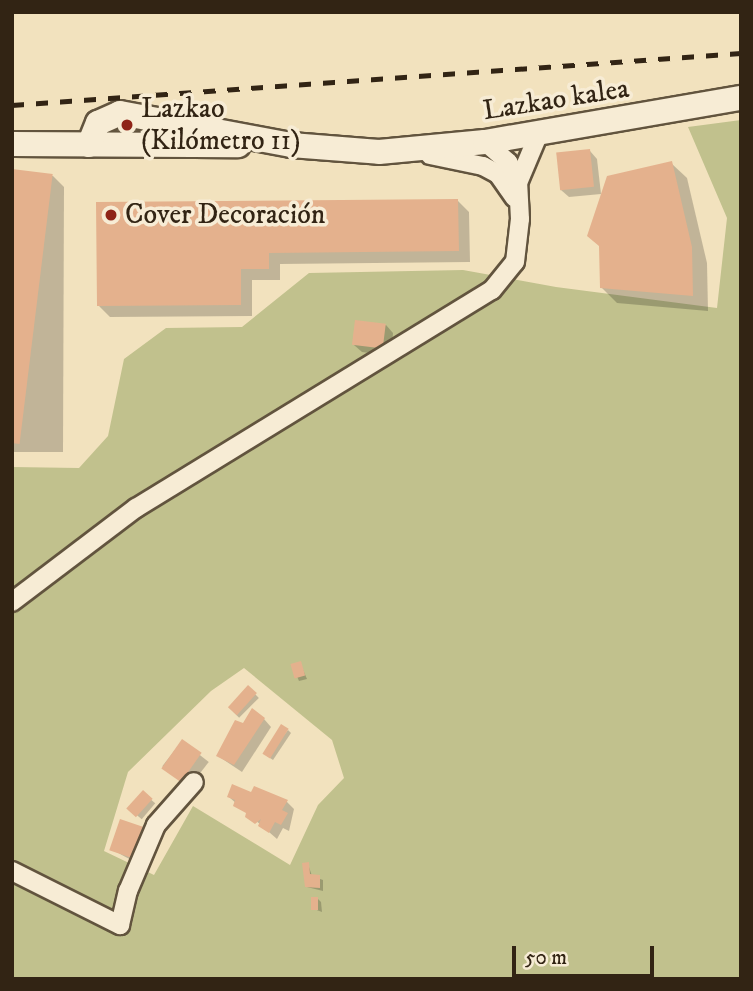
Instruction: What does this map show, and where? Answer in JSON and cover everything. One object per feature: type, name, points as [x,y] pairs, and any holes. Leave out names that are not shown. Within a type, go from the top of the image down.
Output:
[{"type":"street","name":"Lazkao kalea","points":[[379,152],[485,142],[741,98]]},
{"type":"street","name":"Lazkao kalea","points":[[89,145],[98,123],[120,113],[291,145],[444,156],[483,166],[498,174],[514,194],[520,219]]},
{"type":"street","points":[[517,183],[539,133]]},
{"type":"street","points":[[12,602],[136,508],[492,290],[515,262],[520,219],[517,183],[508,162],[485,142]]},
{"type":"street","points":[[12,144],[291,145]]},
{"type":"street","points":[[12,871],[120,925],[128,891],[156,825],[194,782]]},
{"type":"green space","points":[[741,120],[741,979],[12,979],[12,467],[79,468],[108,436],[124,359],[166,328],[242,327],[309,273],[463,270],[556,287],[717,308],[727,218],[688,127]],"holes":[[[244,668],[332,740],[344,778],[318,805],[290,865],[193,806],[154,875],[104,851],[128,772],[211,691]]]},
{"type":"building","points":[[590,149],[594,187],[560,190],[556,153]]},
{"type":"building","points":[[672,161],[692,247],[693,296],[600,288],[599,246],[587,236],[607,176]]},
{"type":"building","points":[[12,169],[53,174],[20,444],[12,443]]},
{"type":"building","points":[[458,199],[459,251],[269,253],[269,269],[241,269],[241,305],[97,306],[96,202]]},
{"type":"building","points":[[355,320],[386,324],[383,349],[352,345]]},
{"type":"building","points":[[301,661],[305,675],[295,678],[290,664]]},
{"type":"building","points":[[248,685],[257,693],[237,715],[228,707]]},
{"type":"building","points":[[252,708],[265,718],[234,765],[216,756],[235,720],[243,723]]},
{"type":"building","points":[[281,724],[289,729],[270,758],[262,754]]},
{"type":"building","points":[[182,739],[202,753],[181,782],[161,768]]},
{"type":"building","points":[[232,784],[251,792],[254,786],[288,800],[282,810],[288,813],[281,825],[275,822],[269,833],[258,826],[261,819],[255,824],[245,817],[246,813],[233,806],[235,800],[227,797]]},
{"type":"building","points":[[143,790],[153,799],[136,817],[126,809]]},
{"type":"building","points":[[120,819],[146,828],[136,859],[109,850]]},
{"type":"building","points":[[309,862],[310,874],[320,875],[320,888],[305,887],[302,863]]},
{"type":"building","points":[[311,897],[318,897],[318,910],[311,910]]},
{"type":"railway","points":[[12,105],[741,53]]},
{"type":"place","name":"Lazkao (Kilómetro 11)","points":[[127,125]]},
{"type":"place","name":"Cover Decoración","points":[[111,215]]}]
